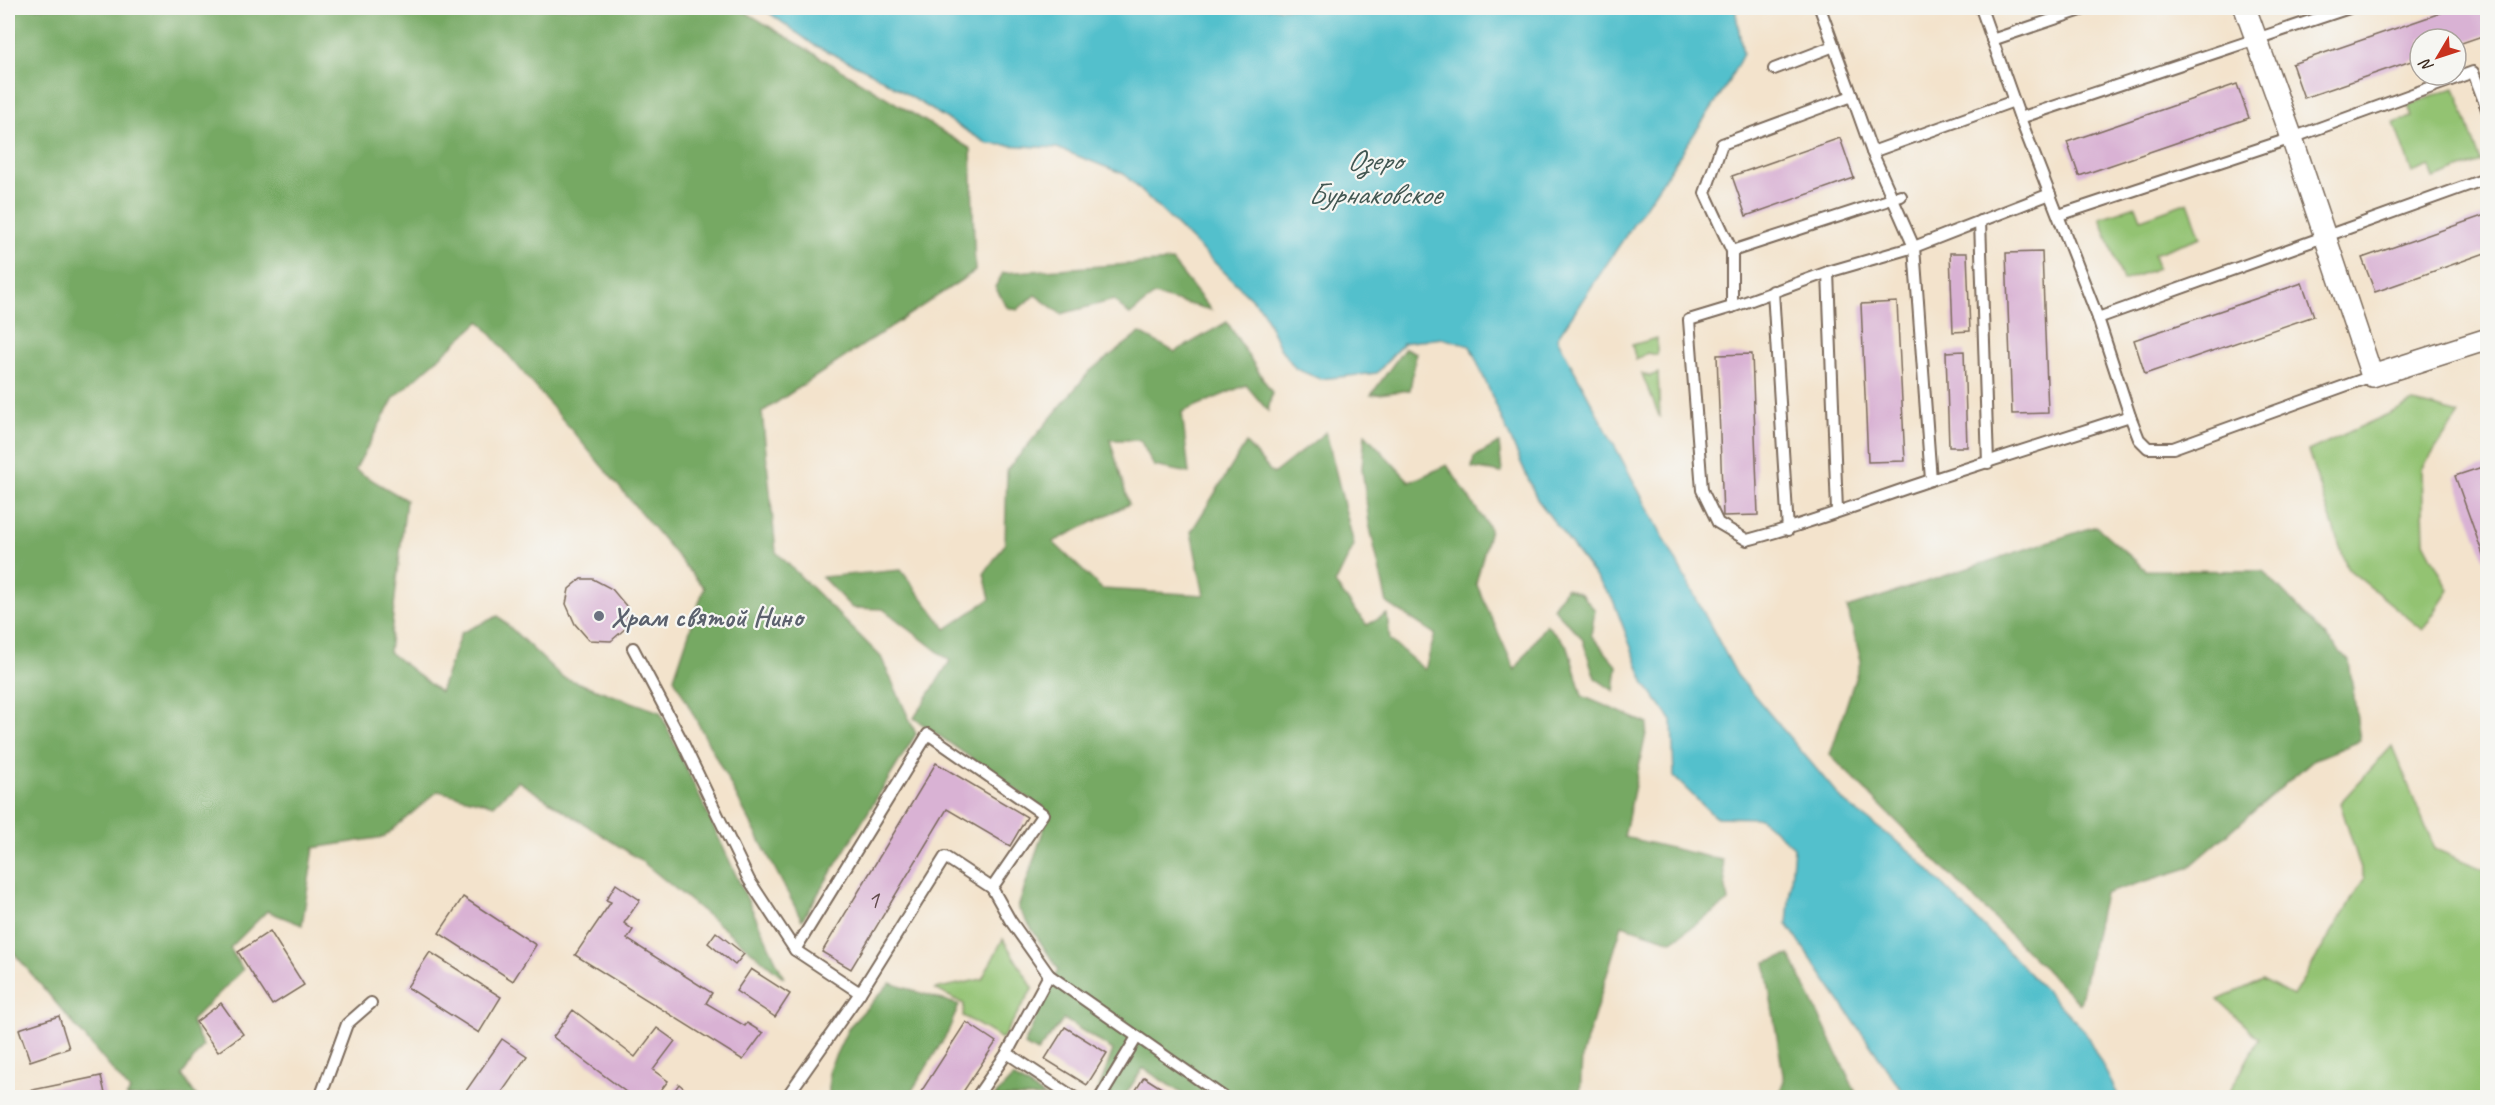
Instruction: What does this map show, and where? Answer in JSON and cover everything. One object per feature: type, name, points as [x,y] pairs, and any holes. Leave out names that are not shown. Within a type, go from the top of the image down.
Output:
[{"type":"street","points":[[2245,8],[2292,138],[2372,376],[2487,339]]},
{"type":"lane","points":[[1820,8],[1872,152],[1896,198],[1914,247],[1931,480]]},
{"type":"lane","points":[[1981,8],[2020,118],[2098,318],[2130,416],[2139,439],[2148,448],[2173,448],[2372,376]]},
{"type":"lane","points":[[1992,40],[2087,8]]},
{"type":"lane","points":[[2020,118],[2349,8]]},
{"type":"lane","points":[[1774,69],[1834,46]]},
{"type":"lane","points":[[2059,215],[2292,138],[2473,72],[2487,112]]},
{"type":"lane","points":[[1731,307],[1732,251],[1705,193],[1722,144],[1852,96]]},
{"type":"lane","points":[[1872,152],[2014,101]]},
{"type":"lane","points":[[2098,318],[2487,178]]},
{"type":"lane","points":[[2050,194],[1914,247],[1828,272],[1689,320],[1702,490],[1718,523],[1747,540],[1788,530],[1837,511],[2130,416]]},
{"type":"lane","points":[[1732,251],[1896,198]]},
{"type":"lane","points":[[1980,221],[1988,463]]},
{"type":"lane","points":[[1828,272],[1837,511]]},
{"type":"lane","points":[[1773,291],[1788,530]]},
{"type":"lane","points":[[633,648],[681,739],[749,880],[795,950],[860,993]]},
{"type":"lane","points":[[795,950],[928,734],[1043,814],[992,888]]},
{"type":"lane","points":[[786,1098],[860,993],[945,857],[992,888],[1010,920],[1049,975],[1222,1097]]},
{"type":"lane","points":[[976,1098],[1007,1053],[1049,975]]},
{"type":"lane","points":[[320,1098],[347,1024],[371,1003]]},
{"type":"lane","points":[[1101,1098],[1137,1036]]},
{"type":"lane","points":[[1007,1053],[1075,1098]]},
{"type":"green space","points":[[8,8],[739,8],[971,149],[975,271],[762,412],[776,552],[881,657],[916,734],[802,920],[674,678],[704,588],[480,321],[394,398],[355,470],[406,500],[389,652],[440,692],[461,633],[498,616],[562,677],[660,712],[784,978],[639,859],[518,781],[494,805],[438,791],[384,837],[314,848],[302,925],[267,911],[230,948],[243,970],[191,1021],[203,1046],[182,1075],[197,1097],[126,1097],[130,1091],[8,946],[8,165],[16,31],[8,32]]},
{"type":"green space","points":[[2455,88],[2481,162],[2434,179],[2430,166],[2412,173],[2394,123],[2412,117],[2408,105]]},
{"type":"green space","points":[[2188,202],[2201,237],[2154,254],[2158,268],[2123,281],[2100,218],[2136,206],[2141,219]]},
{"type":"green space","points":[[1172,261],[1211,310],[1154,295],[1130,315],[1114,300],[1061,314],[1035,295],[1017,310],[1007,307],[995,287],[1003,273]]},
{"type":"green space","points":[[1227,322],[1272,393],[1268,411],[1246,385],[1182,412],[1189,473],[1154,466],[1140,440],[1110,440],[1129,504],[1053,542],[1102,589],[1204,595],[1191,532],[1246,443],[1273,474],[1326,432],[1354,545],[1335,584],[1367,625],[1387,614],[1390,640],[1425,670],[1435,634],[1387,603],[1369,523],[1362,468],[1365,434],[1410,482],[1447,465],[1490,529],[1476,583],[1515,670],[1546,624],[1568,647],[1582,696],[1648,724],[1624,837],[1722,860],[1728,902],[1672,941],[1622,925],[1582,1056],[1580,1097],[1187,1097],[1143,1068],[1124,1097],[1096,1097],[1113,1050],[1064,1019],[1037,1052],[1024,1045],[1058,969],[1018,908],[1049,813],[914,718],[950,661],[883,609],[852,608],[822,577],[901,570],[946,629],[990,599],[984,574],[1005,544],[1007,470],[1090,371],[1140,333],[1175,352]]},
{"type":"green space","points":[[1657,338],[1657,355],[1647,353],[1636,360],[1632,345]]},
{"type":"green space","points":[[1405,348],[1416,353],[1410,390],[1371,395]]},
{"type":"green space","points":[[1658,373],[1660,418],[1642,374],[1650,376]]},
{"type":"green space","points":[[2414,402],[2459,414],[2422,469],[2424,542],[2449,590],[2423,630],[2347,568],[2308,451]]},
{"type":"green space","points":[[1499,443],[1502,473],[1472,468],[1474,457]]},
{"type":"green space","points":[[2096,526],[2146,570],[2263,571],[2349,661],[2360,741],[2313,760],[2188,868],[2104,894],[2080,1004],[1830,755],[1861,660],[1847,608]]},
{"type":"green space","points":[[1566,588],[1581,594],[1595,610],[1591,635],[1617,666],[1614,691],[1595,678],[1582,638],[1553,608]]},
{"type":"green space","points":[[2392,746],[2435,849],[2487,871],[2487,1097],[2227,1097],[2259,1038],[2218,1000],[2262,980],[2293,996],[2364,879],[2340,803]]},
{"type":"green space","points":[[1003,939],[1033,988],[1002,1039],[963,1016],[964,1004],[935,989],[982,979]]},
{"type":"green space","points":[[1790,955],[1858,1097],[1778,1097],[1784,1081],[1765,962]]},
{"type":"green space","points":[[890,983],[959,1005],[947,1034],[908,1097],[829,1097],[829,1069],[849,1027]]},
{"type":"green space","points":[[1013,1077],[1046,1097],[994,1097]]},
{"type":"water","name":"Озеро Бурнаковское","points":[[766,8],[1735,8],[1743,54],[1725,88],[1557,338],[1737,675],[1845,803],[1911,852],[2084,1030],[2119,1097],[1906,1097],[1787,924],[1794,847],[1760,818],[1715,817],[1674,777],[1672,721],[1645,684],[1613,600],[1537,499],[1470,346],[1442,338],[1403,343],[1377,373],[1320,379],[1296,369],[1280,348],[1262,309],[1124,174],[1057,148],[988,144],[872,73],[814,45],[768,12]]},
{"type":"building","points":[[2455,8],[2488,8],[2488,34],[2468,41],[2468,27],[2408,27],[2408,62],[2304,98],[2292,64]]},
{"type":"building","points":[[2237,84],[2249,118],[2079,176],[2067,142]]},
{"type":"building","points":[[1840,138],[1854,178],[1746,216],[1732,176]]},
{"type":"building","points":[[2488,214],[2488,252],[2375,292],[2362,258]]},
{"type":"building","points":[[2042,252],[2048,413],[2012,414],[2006,253]]},
{"type":"building","points":[[1950,253],[1967,253],[1970,331],[1953,332]]},
{"type":"building","points":[[2302,283],[2314,316],[2145,374],[2134,340]]},
{"type":"building","points":[[1897,302],[1905,461],[1868,462],[1861,304]]},
{"type":"building","points":[[1964,351],[1967,447],[1949,447],[1946,352]]},
{"type":"building","points":[[1752,354],[1758,515],[1723,516],[1717,355]]},
{"type":"building","points":[[2488,465],[2488,566],[2487,566],[2455,476]]},
{"type":"building","name":"Храм святой Нино","points":[[581,579],[593,579],[612,589],[627,607],[627,627],[611,641],[589,640],[575,624],[566,604],[569,589]]},
{"type":"building","points":[[936,763],[1027,817],[1010,846],[947,809],[851,969],[822,952]]},
{"type":"building","points":[[616,884],[640,900],[624,923],[633,930],[627,939],[712,993],[706,1003],[745,1026],[747,1023],[763,1033],[743,1060],[575,955],[611,902],[606,900]]},
{"type":"building","points":[[463,897],[536,945],[513,981],[439,933]]},
{"type":"building","points":[[270,931],[304,985],[272,1005],[238,952]]},
{"type":"building","points":[[716,932],[744,954],[735,965],[708,943]]},
{"type":"building","points":[[430,952],[501,997],[479,1033],[407,987]]},
{"type":"building","points":[[751,969],[790,994],[775,1017],[736,991]]},
{"type":"building","points":[[221,1003],[243,1034],[218,1052],[196,1022]]},
{"type":"building","points":[[573,1010],[635,1057],[657,1028],[675,1041],[653,1070],[668,1081],[655,1098],[634,1098],[553,1037]]},
{"type":"building","points":[[59,1016],[69,1048],[30,1061],[19,1029]]},
{"type":"building","points":[[966,1022],[996,1042],[959,1098],[917,1098]]},
{"type":"building","points":[[1065,1027],[1107,1053],[1087,1085],[1045,1059]]},
{"type":"building","points":[[502,1039],[527,1056],[498,1098],[461,1098]]},
{"type":"building","points":[[101,1076],[106,1098],[8,1098],[8,1095]]},
{"type":"building","points":[[1144,1077],[1177,1098],[1131,1098]]},
{"type":"building","points":[[679,1084],[695,1098],[669,1098]]},
{"type":"place","name":"Храм святой Нино","points":[[599,616]]}]
